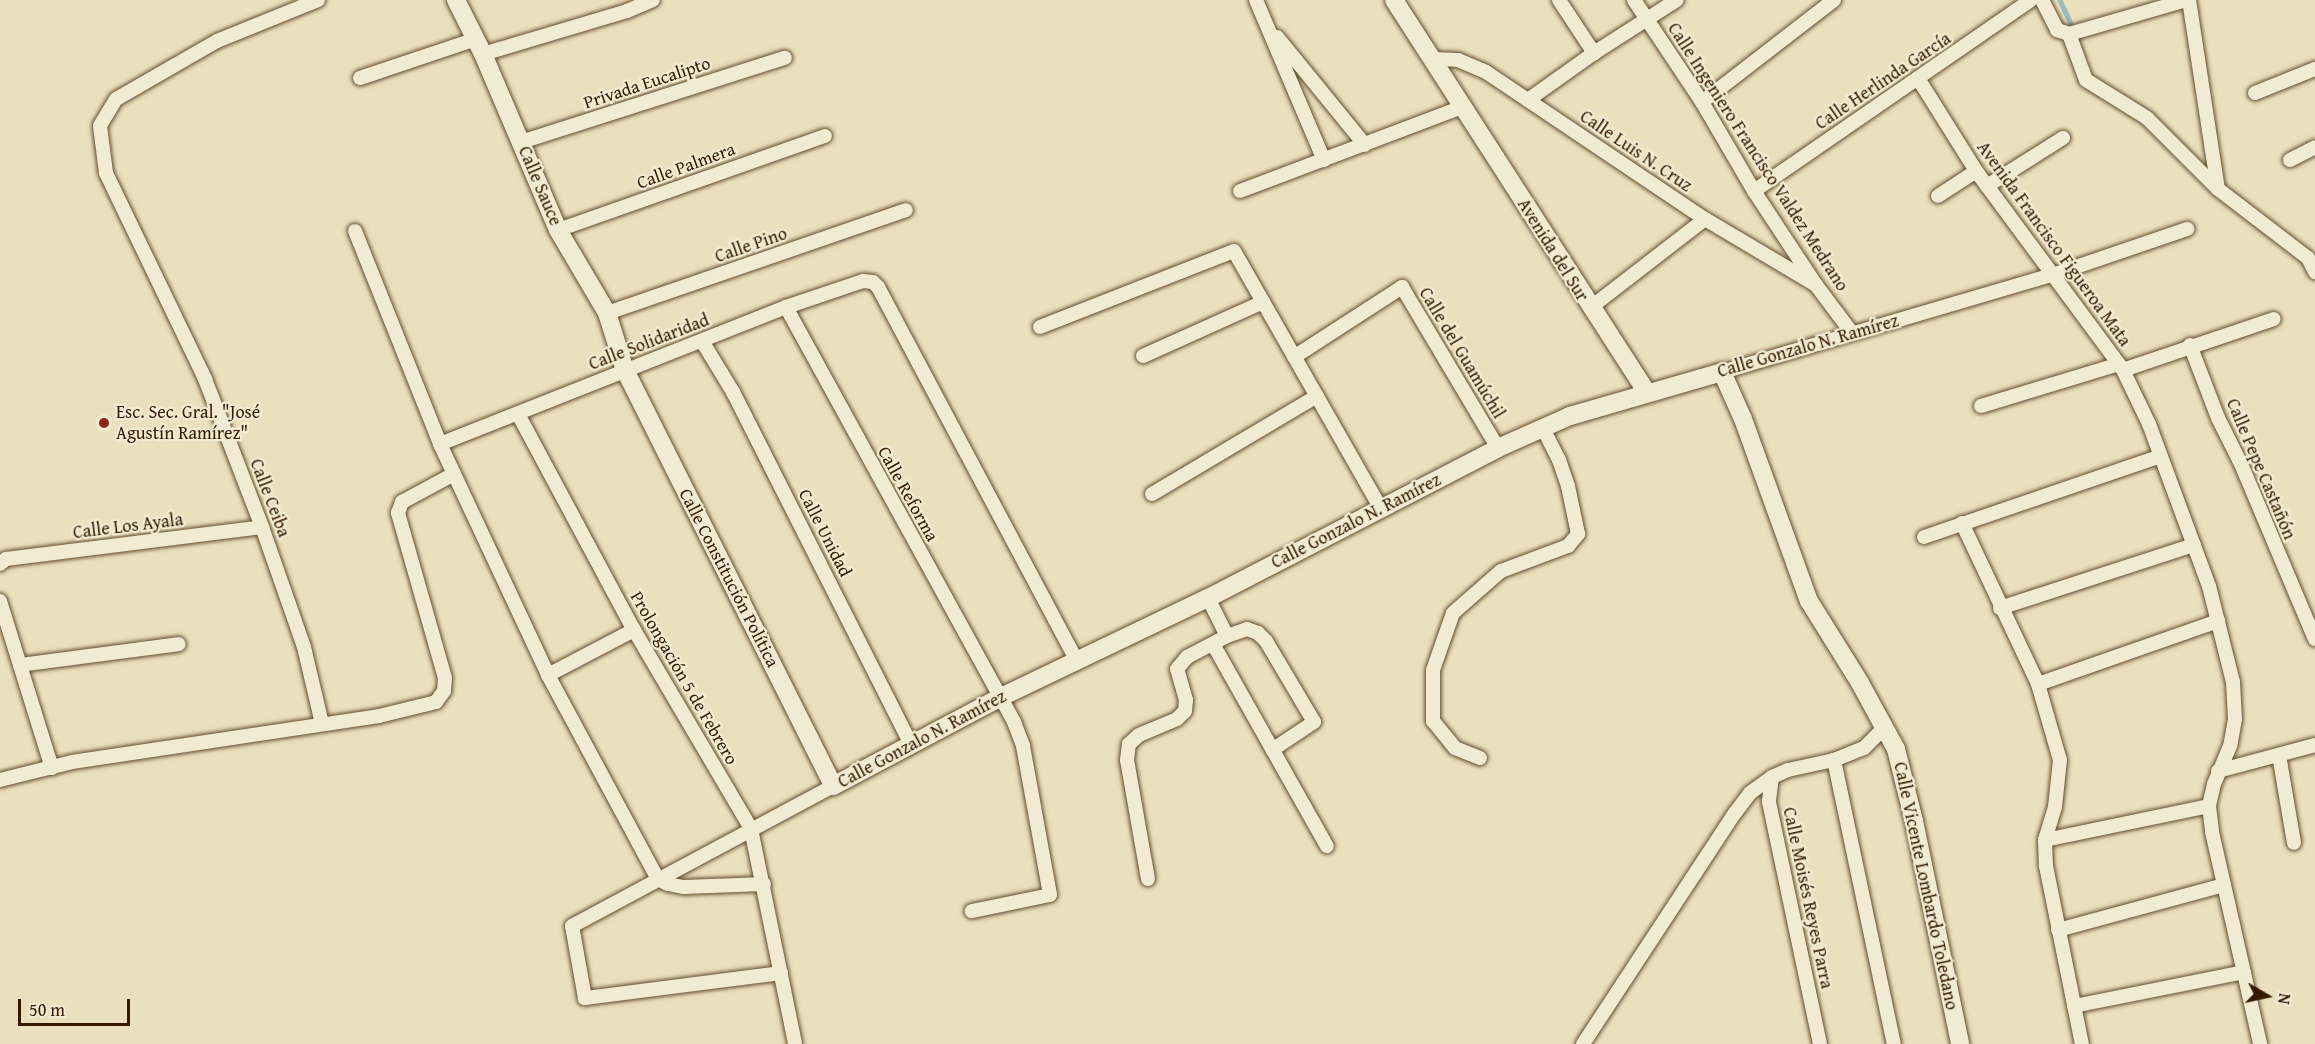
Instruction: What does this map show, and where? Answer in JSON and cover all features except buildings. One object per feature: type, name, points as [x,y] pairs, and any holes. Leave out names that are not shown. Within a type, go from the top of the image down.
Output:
[{"type":"street","name":"Calle Ceiba","points":[[318,0],[207,47],[116,99],[100,126],[105,173],[205,379],[262,527],[304,647],[322,724]]},
{"type":"street","name":"Calle Sauce","points":[[456,0],[479,46],[558,231],[607,314],[625,370]]},
{"type":"street","points":[[360,78],[479,46],[627,11],[653,0]]},
{"type":"street","points":[[1256,0],[1324,160]]},
{"type":"street","name":"Avenida del Sur","points":[[1394,0],[1590,308],[1647,393]]},
{"type":"street","points":[[1559,0],[1594,52]]},
{"type":"street","name":"Calle Ingeniero Francisco Valdez Medrano","points":[[1634,0],[1702,102],[1754,191],[1816,285],[1852,333]]},
{"type":"street","points":[[1528,100],[1594,52],[1677,0]]},
{"type":"street","points":[[1702,102],[1834,0]]},
{"type":"street","name":"Calle Herlinda García","points":[[1754,191],[1919,80],[2031,0]]},
{"type":"street","points":[[2042,0],[2056,30],[2070,34],[2188,0],[2218,189]]},
{"type":"street","points":[[1267,25],[1365,145]]},
{"type":"street","points":[[2070,34],[2086,80],[2147,118],[2218,189],[2308,258],[2315,272]]},
{"type":"street","name":"Privada Eucalipto","points":[[521,142],[785,58]]},
{"type":"street","name":"Calle Luis N. Cruz","points":[[1433,59],[1473,64],[1705,219],[1816,285]]},
{"type":"street","points":[[2255,93],[2315,69]]},
{"type":"street","name":"Avenida Francisco Figueroa Mata","points":[[1919,80],[1976,171],[2121,367],[2190,345]]},
{"type":"street","points":[[1240,191],[1462,107]]},
{"type":"street","name":"Calle Palmera","points":[[558,231],[825,136]]},
{"type":"street","points":[[1987,186],[2063,138]]},
{"type":"street","points":[[2290,160],[2315,147]]},
{"type":"street","points":[[1938,196],[1976,171]]},
{"type":"street","name":"Calle Pino","points":[[607,314],[906,210]]},
{"type":"street","points":[[1590,308],[1705,219]]},
{"type":"street","name":"Calle Gonzalo N. Ramírez","points":[[781,973],[585,998],[572,927],[999,698],[1208,598],[1380,507],[1498,448],[1570,416],[2052,275],[2187,229]]},
{"type":"street","points":[[355,231],[454,474],[548,675],[658,879],[668,884],[684,887],[764,884]]},
{"type":"street","points":[[1040,327],[1234,251],[1380,507]]},
{"type":"street","name":"Calle Solidaridad","points":[[440,444],[786,308],[863,281],[873,282],[878,287],[1076,660]]},
{"type":"street","name":"Calle del Guamúchil","points":[[1294,357],[1402,287],[1498,448]]},
{"type":"street","points":[[1143,356],[1263,302]]},
{"type":"street","name":"Calle Reforma","points":[[786,308],[1014,722],[1023,746],[1050,895],[972,911]]},
{"type":"street","points":[[2190,345],[2274,319]]},
{"type":"street","name":"Calle Unidad","points":[[702,341],[734,392],[911,744]]},
{"type":"street","name":"Calle Pepe Castañón","points":[[2190,345],[2218,418],[2241,464],[2315,639]]},
{"type":"street","points":[[1981,406],[2121,367],[2161,456],[2194,545],[2218,621],[2233,682],[2235,719],[2230,746],[2218,771],[2209,806],[2212,832],[2260,1044]]},
{"type":"street","name":"Calle Constitución Política","points":[[625,370],[833,786]]},
{"type":"street","name":"Calle Vicente Lombardo Toledano","points":[[1722,372],[1743,419],[1809,601],[1885,727],[1896,750],[1914,820],[1960,1044]]},
{"type":"street","points":[[1152,494],[1317,396]]},
{"type":"street","name":"Prolongación 5 de Febrero","points":[[518,414],[634,630],[751,829],[795,1044]]},
{"type":"street","points":[[1480,758],[1455,748],[1433,721],[1433,670],[1453,613],[1501,571],[1568,546],[1578,534],[1559,460],[1543,428]]},
{"type":"street","points":[[1924,537],[2161,456]]},
{"type":"street","points":[[0,780],[72,762],[322,724],[425,707],[436,702],[444,690],[446,678],[398,513],[402,501],[454,474]]},
{"type":"street","points":[[1962,523],[2000,608],[2038,684],[2060,760],[2055,807],[2045,840],[2046,866],[2082,1044]]},
{"type":"street","name":"Calle Los Ayala","points":[[0,564],[6,559],[262,527]]},
{"type":"street","points":[[2000,608],[2194,545]]},
{"type":"street","points":[[1208,598],[1227,636]]},
{"type":"street","points":[[0,601],[52,768]]},
{"type":"street","points":[[2038,684],[2218,621]]},
{"type":"street","points":[[1148,879],[1127,760],[1129,744],[1139,735],[1177,719],[1185,711],[1186,700],[1177,669],[1187,657],[1227,636],[1247,629],[1258,633],[1266,641],[1314,722],[1272,750]]},
{"type":"street","points":[[548,675],[634,630]]},
{"type":"street","points":[[20,665],[179,644]]},
{"type":"street","points":[[1213,644],[1326,846]]},
{"type":"street","points":[[1583,1044],[1750,793],[1772,777],[1788,770],[1834,760],[1864,748],[1885,727]]},
{"type":"street","points":[[2218,771],[2315,745]]},
{"type":"street","points":[[2279,755],[2294,843]]},
{"type":"street","points":[[1834,760],[1894,1044]]},
{"type":"street","name":"Calle Moisés Reyes Parra","points":[[1772,777],[1769,801],[1820,1044]]},
{"type":"street","points":[[2045,840],[2209,806]]},
{"type":"street","points":[[2058,930],[2224,885]]},
{"type":"street","points":[[2074,1006],[2244,972]]},
{"type":"waterway","points":[[2060,0],[2071,24]]},
{"type":"place","name":"Esc. Sec. Gral. \"José Agustín Ramírez\"","points":[[104,423]]}]
